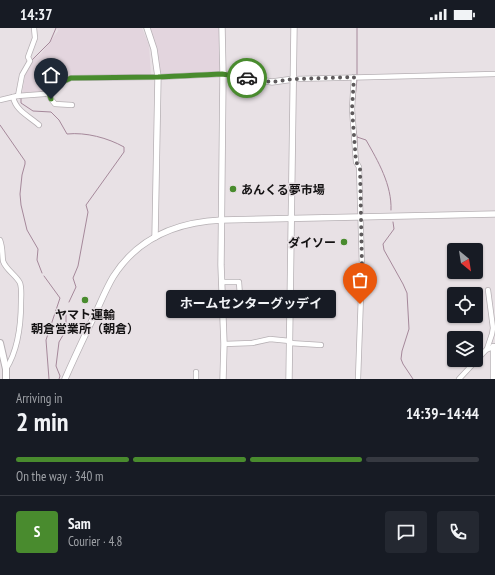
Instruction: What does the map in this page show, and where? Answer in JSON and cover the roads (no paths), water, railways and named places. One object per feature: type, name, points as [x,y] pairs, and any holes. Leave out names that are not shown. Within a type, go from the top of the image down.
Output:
[{"type":"main road","points":[[0,343],[6,369],[6,379]]},
{"type":"street","points":[[34,28],[35,42],[28,57],[30,61],[22,74],[18,96],[15,103],[19,109],[39,125]]},
{"type":"street","points":[[147,28],[154,50],[158,77],[155,237]]},
{"type":"street","points":[[222,28],[223,379]]},
{"type":"street","points":[[289,379],[294,28]]},
{"type":"street","points":[[0,100],[18,96],[49,93],[62,82],[71,78],[158,77],[222,74],[272,82],[294,79],[495,74]]},
{"type":"street","points":[[356,77],[352,109],[356,162],[360,168],[362,267],[357,363],[358,379]]},
{"type":"street","points":[[49,93],[55,104],[72,105]]},
{"type":"street","points":[[65,379],[90,323],[114,277],[128,258],[137,249],[166,231],[186,224],[201,221],[495,214]]},
{"type":"street","points":[[0,240],[3,261],[19,282],[21,289],[21,324],[11,361],[6,369]]},
{"type":"street","points":[[222,282],[239,282],[241,311]]},
{"type":"street","points":[[487,349],[493,328],[488,291],[495,291]]},
{"type":"street","points":[[489,302],[495,302]]},
{"type":"street","points":[[224,344],[252,343],[270,339],[321,345]]},
{"type":"street","points":[[459,379],[487,349],[494,346],[493,379]]},
{"type":"street","points":[[196,372],[196,379]]},
{"type":"street","points":[[0,378],[6,379]]},
{"type":"waterway","points":[[32,60],[50,42],[56,28]]},
{"type":"waterway","points":[[357,28],[357,76]]},
{"type":"waterway","points":[[355,99],[357,79]]},
{"type":"waterway","points":[[21,97],[21,103],[33,111],[51,112],[59,120],[67,134],[97,136],[124,147],[124,152],[86,205],[88,212],[78,266],[73,278],[76,287],[69,302]]},
{"type":"waterway","points":[[0,125],[25,161],[20,194],[21,205],[27,230],[38,249],[37,260],[42,273]]},
{"type":"waterway","points":[[356,131],[357,137],[366,140],[387,182],[391,201],[391,210]]},
{"type":"waterway","points":[[357,137],[357,148]]},
{"type":"waterway","points":[[393,222],[394,229],[383,244],[384,250],[407,293],[409,329],[401,359],[413,379]]},
{"type":"waterway","points":[[44,276],[60,298],[46,340],[49,379]]},
{"type":"waterway","points":[[59,379],[60,376],[56,366],[59,342],[66,330],[66,315]]},
{"type":"place","name":"あんくる夢市場","points":[[233,189]]},
{"type":"place","name":"ダイソー","points":[[344,242]]},
{"type":"place","name":"ヤマト運輸 朝倉営業所（朝倉）","points":[[85,300]]},
{"type":"place","name":"ホームセンターグッデイ","points":[[360,304]]}]
